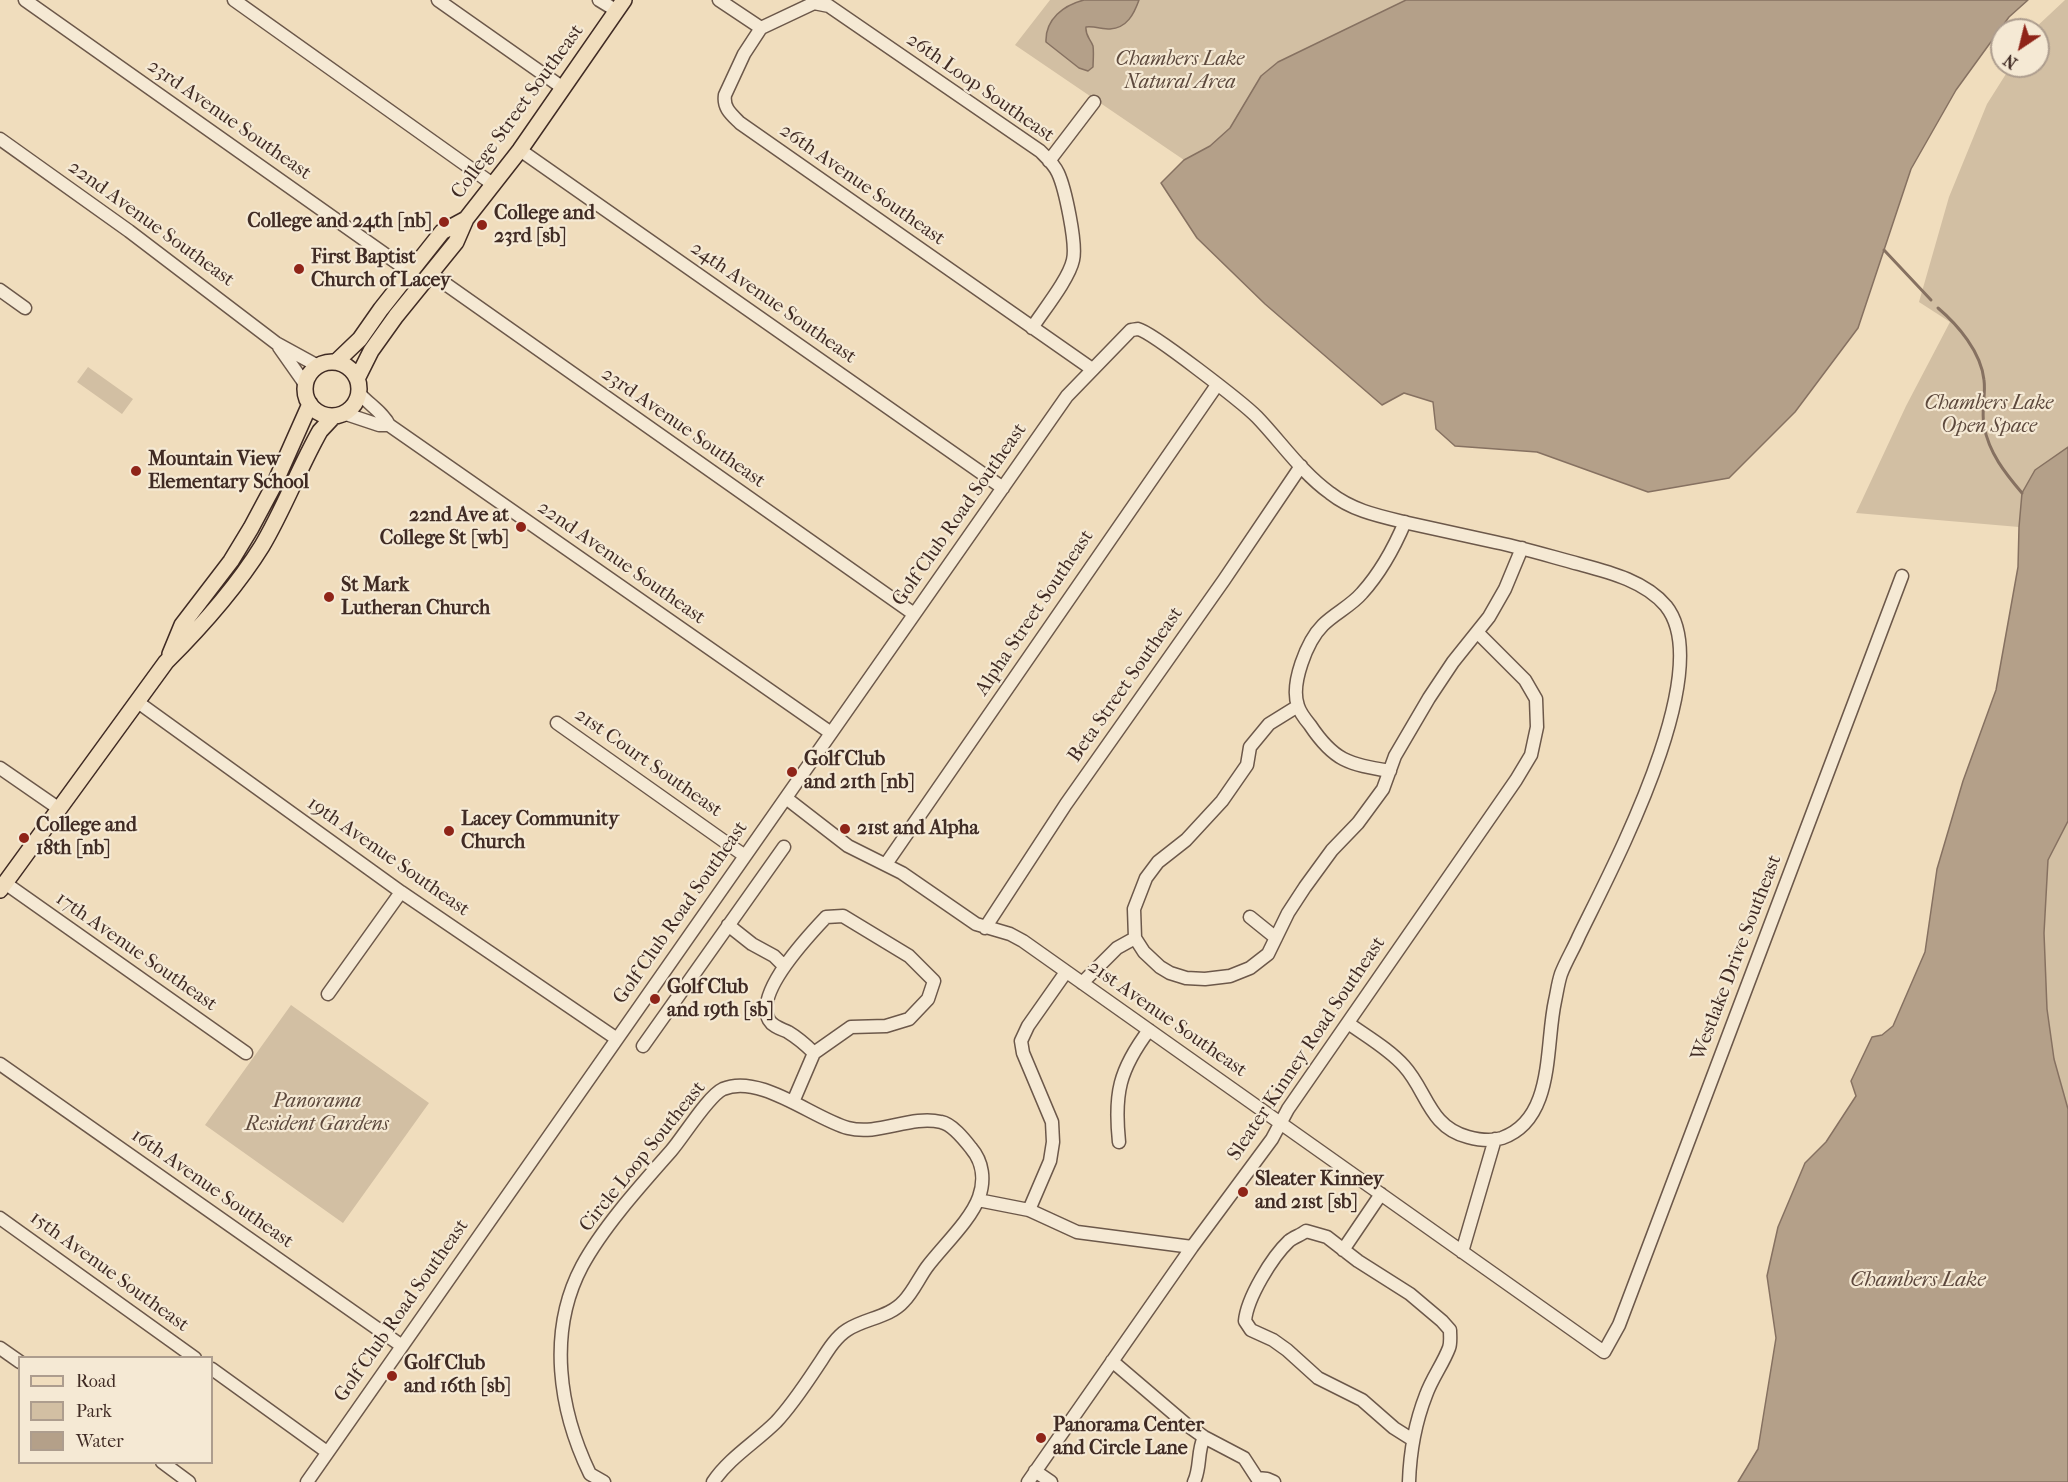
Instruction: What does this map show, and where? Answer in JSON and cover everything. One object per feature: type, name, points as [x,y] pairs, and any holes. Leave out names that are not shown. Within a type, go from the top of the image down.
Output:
[{"type":"main road","name":"College Street Southeast","points":[[358,386],[371,351],[456,242],[466,219],[520,150],[620,6]]},
{"type":"main road","name":"College Street Southeast","points":[[336,363],[360,339],[442,232],[466,219]]},
{"type":"main road","points":[[166,662],[192,636],[245,571],[263,544],[319,432],[356,401],[358,386],[352,371],[345,366],[330,362],[318,366],[308,377],[305,391],[310,404],[320,413],[339,414]]},
{"type":"main road","points":[[2,886],[58,808],[139,703],[166,662],[182,625],[231,561],[274,485],[310,404]]},
{"type":"street","name":"23rd Avenue Southeast","points":[[26,0],[410,272]]},
{"type":"street","points":[[234,0],[494,184]]},
{"type":"street","points":[[438,0],[563,88]]},
{"type":"street","points":[[599,0],[620,6]]},
{"type":"street","points":[[720,0],[760,28]]},
{"type":"street","name":"26th Loop Southeast","points":[[760,28],[814,3],[829,6],[1040,151],[1049,160],[1058,172],[1073,238],[1073,260],[1032,328]]},
{"type":"street","name":"26th Avenue Southeast","points":[[760,28],[744,54],[725,95],[724,102],[732,115],[740,123],[1092,369]]},
{"type":"street","points":[[1049,160],[1094,102]]},
{"type":"street","name":"22nd Avenue Southeast","points":[[0,139],[138,238],[276,343],[318,366]]},
{"type":"street","name":"24th Avenue Southeast","points":[[520,150],[1003,488]]},
{"type":"street","name":"23rd Avenue Southeast","points":[[430,273],[914,614]]},
{"type":"street","points":[[0,290],[25,308]]},
{"type":"street","name":"Golf Club Road Southeast","points":[[307,1482],[1067,396],[1131,330],[1139,329],[1217,385]]},
{"type":"street","name":"22nd Avenue Southeast","points":[[276,343],[306,384]]},
{"type":"street","points":[[1217,385],[1241,402],[1258,418],[1300,466],[1338,500],[1359,511],[1522,548],[1596,568],[1632,581],[1651,592],[1668,609],[1680,648],[1678,692],[1652,776],[1641,805],[1561,973],[1541,1098],[1531,1115],[1518,1129],[1502,1138],[1483,1141],[1458,1135],[1444,1126],[1430,1109],[1419,1086],[1404,1065],[1348,1023]]},
{"type":"street","name":"Alpha Street Southeast","points":[[886,864],[1217,385]]},
{"type":"street","name":"22nd Avenue Southeast","points":[[358,386],[385,417],[389,425],[831,733]]},
{"type":"street","name":"22nd Avenue Southeast","points":[[339,414],[379,425],[389,425]]},
{"type":"street","name":"Beta Street Southeast","points":[[985,928],[1066,804],[1224,580],[1300,466]]},
{"type":"street","points":[[1390,771],[1345,762],[1332,753],[1320,741],[1298,706],[1295,694],[1312,638],[1324,623],[1339,614],[1363,592],[1392,553],[1405,522]]},
{"type":"street","points":[[1298,706],[1269,724],[1250,747],[1246,765],[1222,801],[1186,840],[1158,862],[1146,878],[1134,909],[1135,938],[1144,952],[1170,973],[1205,980],[1230,976],[1250,968],[1268,954],[1288,913],[1305,887],[1332,850],[1358,823],[1383,789],[1395,756],[1453,662],[1489,617],[1505,589],[1522,548]]},
{"type":"street","name":"Westlake Drive Southeast","points":[[1604,1352],[1619,1325],[1902,576]]},
{"type":"street","name":"Sleater Kinney Road Southeast","points":[[1028,1482],[1281,1123],[1288,1109],[1510,790],[1531,755],[1537,727],[1536,699],[1525,680],[1477,632]]},
{"type":"street","name":"19th Avenue Southeast","points":[[139,703],[401,892],[617,1039]]},
{"type":"street","name":"21st Court Southeast","points":[[557,723],[745,856]]},
{"type":"street","points":[[0,768],[58,808]]},
{"type":"street","name":"21st Avenue Southeast","points":[[786,798],[849,846],[886,864],[976,924],[1010,934],[1604,1352]]},
{"type":"street","points":[[643,1046],[784,847]]},
{"type":"street","name":"17th Avenue Southeast","points":[[2,886],[246,1053]]},
{"type":"street","points":[[328,994],[401,892]]},
{"type":"street","points":[[793,1102],[814,1053],[851,1027],[886,1026],[909,1019],[928,999],[934,981],[909,957],[843,916],[826,917],[810,934],[773,983],[767,1006],[768,1018],[774,1025],[806,1045],[814,1053]]},
{"type":"street","points":[[1250,917],[1276,938]]},
{"type":"street","points":[[728,925],[752,944],[774,956],[784,966]]},
{"type":"street","points":[[1082,983],[1117,948],[1135,938]]},
{"type":"street","points":[[1029,1210],[1050,1161],[1053,1142],[1052,1122],[1023,1053],[1021,1041],[1028,1026],[1066,972]]},
{"type":"street","points":[[1119,1143],[1117,1116],[1120,1079],[1138,1045],[1149,1030]]},
{"type":"street","name":"16th Avenue Southeast","points":[[0,1064],[402,1346]]},
{"type":"street","name":"Circle Loop Southeast","points":[[604,1482],[587,1478],[563,1400],[562,1326],[570,1294],[582,1266],[639,1187],[681,1139],[711,1098],[721,1090],[734,1086],[760,1089],[850,1129],[879,1129],[916,1121],[943,1122],[975,1152],[983,1170],[982,1187],[978,1200]]},
{"type":"street","points":[[1462,1252],[1495,1139]]},
{"type":"street","points":[[1343,1250],[1381,1194]]},
{"type":"street","points":[[712,1482],[742,1451],[776,1422],[847,1330],[888,1313],[904,1302],[918,1279],[978,1200],[1029,1210],[1077,1232],[1192,1247]]},
{"type":"street","name":"15th Avenue Southeast","points":[[0,1218],[192,1356]]},
{"type":"street","points":[[1410,1482],[1413,1440],[1435,1371],[1450,1347],[1450,1330],[1443,1321],[1410,1294],[1327,1237],[1306,1231],[1289,1241],[1271,1263],[1245,1314],[1245,1321],[1251,1330],[1273,1340],[1287,1350],[1318,1378],[1362,1400],[1394,1428],[1413,1440]]},
{"type":"street","points":[[0,1348],[18,1361]]},
{"type":"street","points":[[1112,1361],[1204,1437],[1244,1458],[1256,1480],[1268,1479],[1274,1482]]},
{"type":"street","points":[[213,1371],[327,1452]]},
{"type":"street","points":[[1194,1482],[1198,1473],[1200,1447],[1204,1437]]},
{"type":"street","points":[[165,1464],[189,1482]]},
{"type":"street","points":[[1035,1471],[1051,1482]]},
{"type":"green space","name":"Chambers Lake Natural Area","points":[[1050,0],[1406,0],[1261,76],[1230,128],[1210,146],[1184,160],[1015,45]]},
{"type":"green space","name":"Chambers Lake Open Space","points":[[2065,0],[2068,0],[2068,449],[2022,493],[2019,527],[1856,513],[1906,406],[1950,322],[1919,302],[1949,197],[1987,104],[2003,78],[2050,78],[2050,18],[2046,18]]},
{"type":"green space","points":[[88,367],[133,399],[122,414],[77,382]]},
{"type":"green space","points":[[2068,821],[2068,1109],[2054,1059],[2047,1009],[2044,933],[2048,860]]},
{"type":"green space","name":"Panorama Resident Gardens","points":[[291,1005],[429,1103],[343,1223],[205,1125]]},
{"type":"water","points":[[1084,0],[1139,0],[1132,15],[1121,26],[1110,29],[1086,27],[1086,33],[1093,46],[1093,67],[1088,71],[1079,68],[1046,42],[1049,26],[1057,14],[1069,5]]},
{"type":"water","points":[[1406,0],[2028,0],[2008,18],[1990,18],[1990,43],[1956,90],[1911,169],[1858,328],[1795,412],[1729,478],[1648,492],[1537,452],[1455,446],[1436,429],[1433,402],[1404,393],[1382,405],[1265,304],[1197,238],[1161,183],[1184,160],[1210,146],[1230,128],[1261,76],[1278,62]]},
{"type":"water","name":"Chambers Lake","points":[[2068,447],[2068,821],[2048,860],[2044,933],[2047,1009],[2054,1059],[2068,1109],[2068,1482],[1738,1482],[1758,1449],[1776,1338],[1767,1276],[1778,1227],[1805,1163],[1826,1142],[1856,1096],[1851,1081],[1872,1037],[1882,1035],[1893,1026],[1925,952],[1937,869],[1963,781],[1996,690],[2018,567],[2022,493],[2035,470]]},
{"type":"waterway","points":[[1884,250],[1931,300]]},
{"type":"waterway","points":[[1938,308],[1961,331],[1978,359],[1984,380],[1983,420],[1986,436],[1999,462],[2022,493]]},
{"type":"place","name":"College and 24th [nb]","points":[[444,222]]},
{"type":"place","name":"College and 23rd [sb]","points":[[482,225]]},
{"type":"place","name":"First Baptist Church of Lacey","points":[[299,269]]},
{"type":"place","name":"Mountain View Elementary School","points":[[136,471]]},
{"type":"place","name":"22nd Ave at College St [wb]","points":[[521,527]]},
{"type":"place","name":"St Mark Lutheran Church","points":[[329,597]]},
{"type":"place","name":"Golf Club and 21th [nb]","points":[[792,772]]},
{"type":"place","name":"21st and Alpha","points":[[845,829]]},
{"type":"place","name":"Lacey Community Church","points":[[449,831]]},
{"type":"place","name":"College and 18th [nb]","points":[[24,838]]},
{"type":"place","name":"Golf Club and 19th [sb]","points":[[655,999]]},
{"type":"place","name":"Sleater Kinney and 21st [sb]","points":[[1243,1192]]},
{"type":"place","name":"Golf Club and 16th [sb]","points":[[392,1376]]},
{"type":"place","name":"Panorama Center and Circle Lane","points":[[1041,1438]]}]
